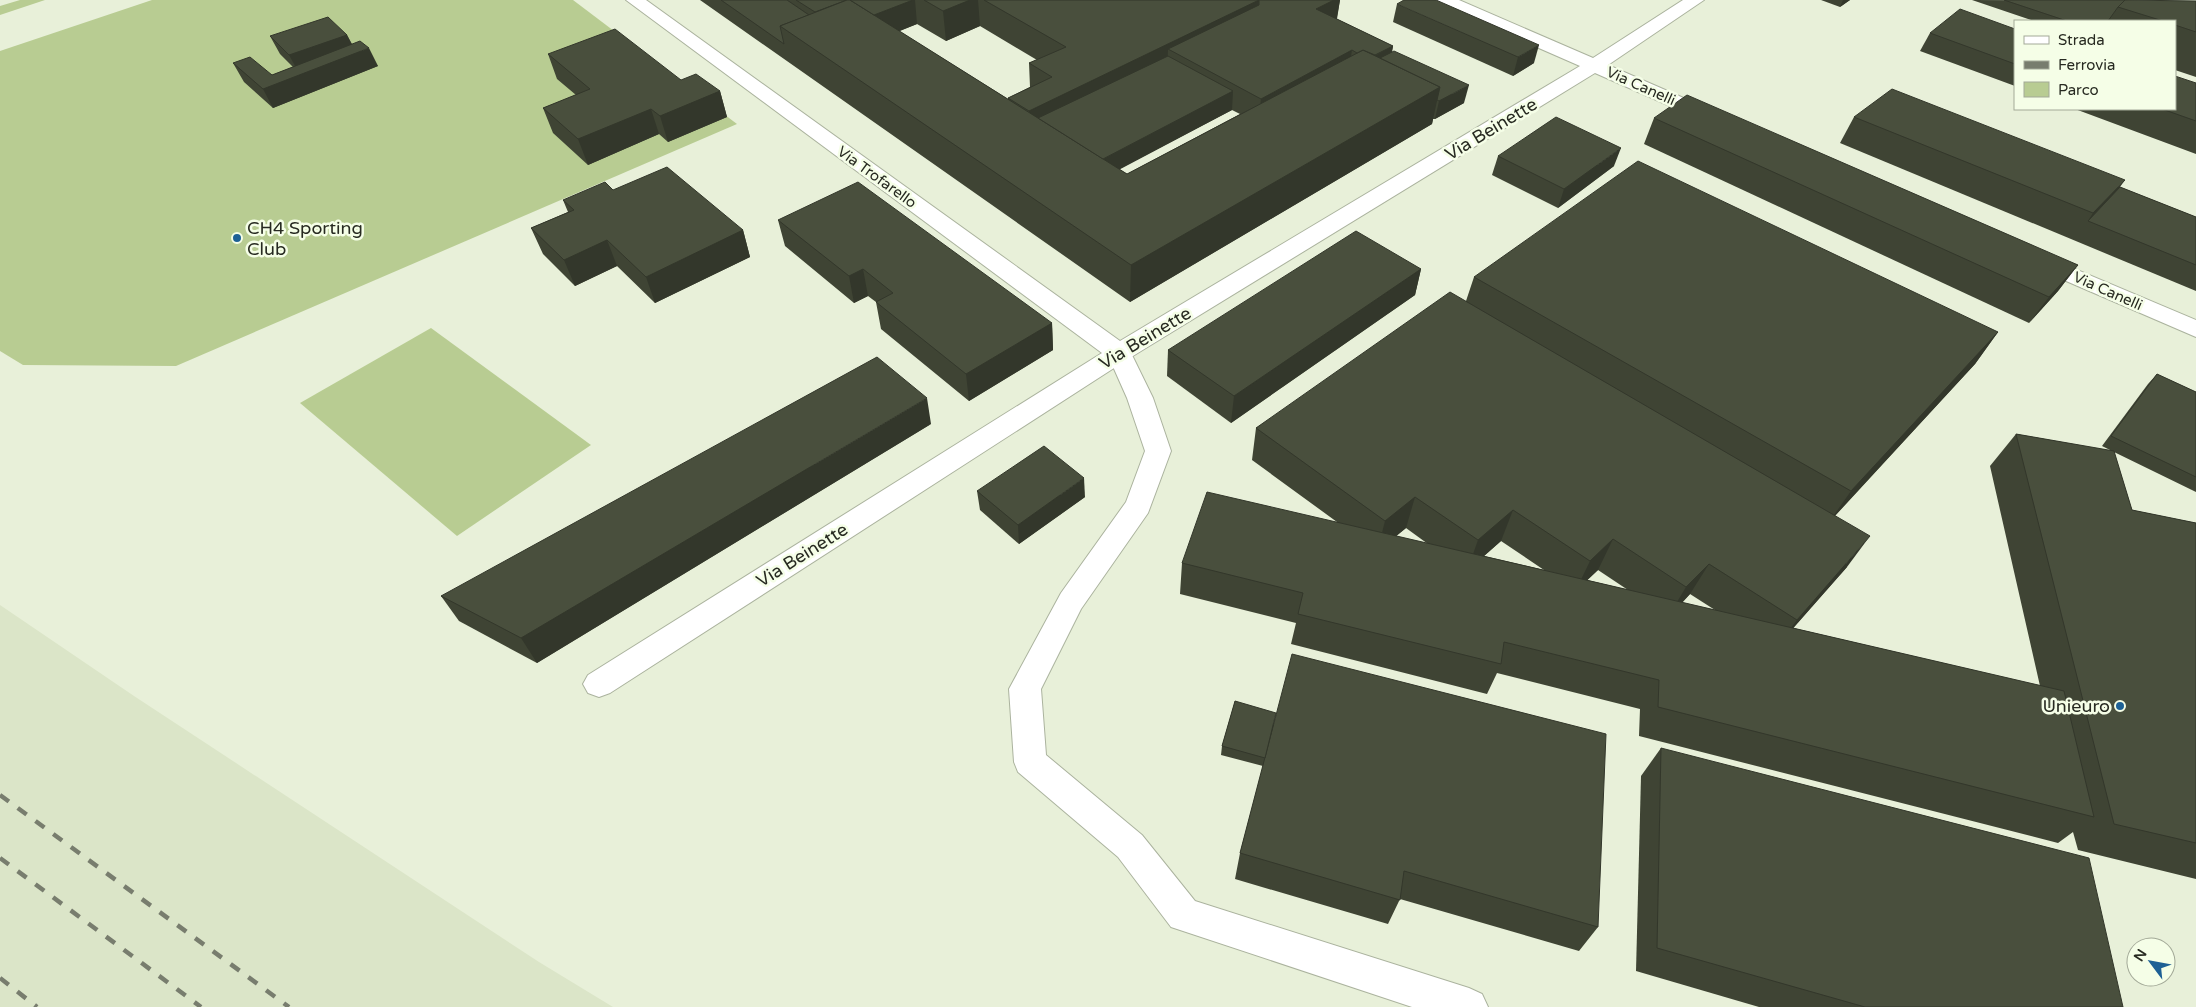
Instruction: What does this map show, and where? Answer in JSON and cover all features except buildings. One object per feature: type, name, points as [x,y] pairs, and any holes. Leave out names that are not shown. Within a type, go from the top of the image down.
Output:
[{"type":"street","name":"Via Trofarello","points":[[635,0],[1119,354]]},
{"type":"street","name":"Via Canelli","points":[[1444,0],[1729,125]]},
{"type":"street","name":"Via Beinette","points":[[599,684],[1119,354],[1595,66],[1695,0]]},
{"type":"street","name":"Via Canelli","points":[[2018,251],[2196,329]]},
{"type":"street","points":[[1119,354],[1140,398],[1158,451],[1138,506],[1071,601],[1025,689],[1030,762],[1130,846],[1184,915],[1469,1007]]},
{"type":"shaded area","points":[[0,605],[134,696],[539,962],[613,1007],[0,1007]]},
{"type":"green space","points":[[20,0],[45,0],[0,15],[0,6]]},
{"type":"green space","name":"CH4 Sporting Club","points":[[152,0],[573,0],[737,124],[176,366],[23,365],[0,351],[0,51]]},
{"type":"green space","points":[[431,328],[591,445],[457,536],[300,403]]},
{"type":"railway","points":[[0,795],[289,1007]]},
{"type":"railway","points":[[0,858],[201,1007]]},
{"type":"railway","points":[[0,978],[37,1007]]},
{"type":"place","name":"CH4 Sporting Club","points":[[237,238]]},
{"type":"place","name":"Unieuro","points":[[2120,706]]}]
